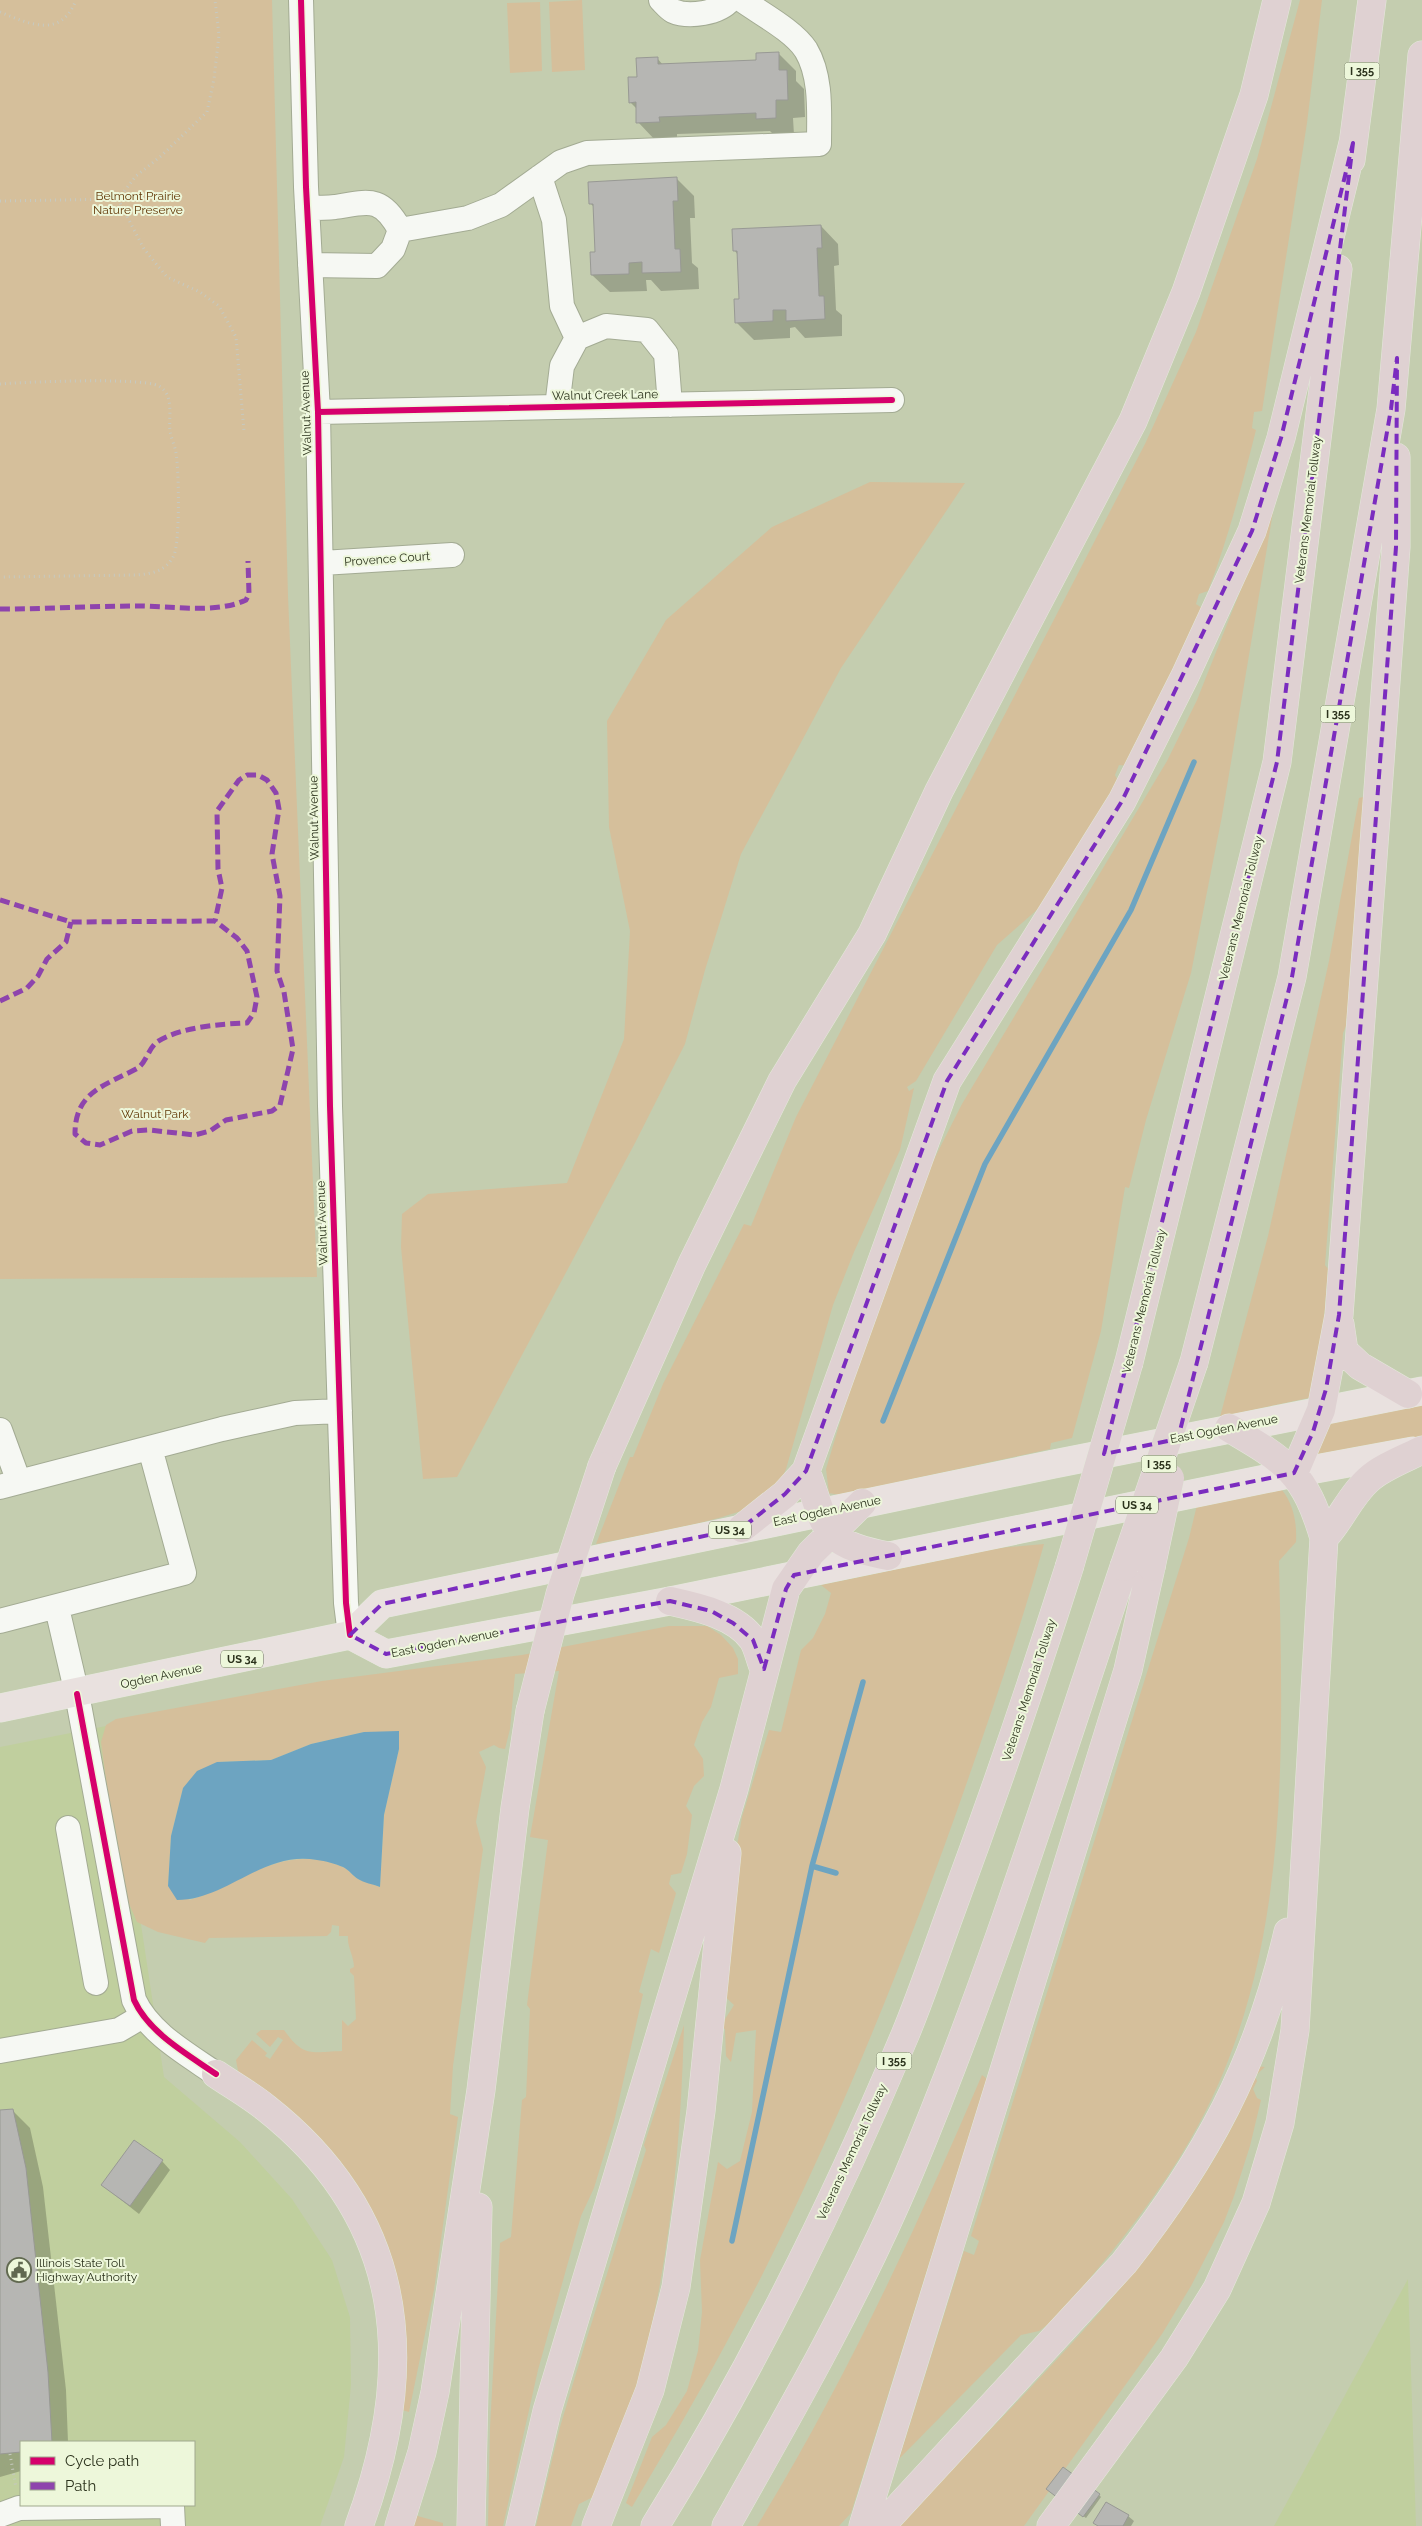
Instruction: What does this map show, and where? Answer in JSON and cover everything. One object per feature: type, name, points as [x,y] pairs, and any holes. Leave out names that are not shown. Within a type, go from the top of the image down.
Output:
[{"type":"highway","points":[[399,2526],[422,2452],[435,2392],[481,2090],[514,1808],[530,1711],[560,1594],[602,1466],[692,1264],[782,1081],[872,934],[939,791],[1132,421],[1186,292],[1254,95],[1276,0]]},
{"type":"highway","name":"Veterans Memorial Tollway","points":[[655,2526],[686,2476],[767,2332],[841,2179],[906,2033],[1016,1730],[1069,1568],[1129,1362],[1277,762],[1372,0]]},
{"type":"highway","name":"I 355","points":[[726,2526],[845,2308],[906,2181],[958,2053],[1008,1912],[1194,1362],[1292,977],[1391,409],[1397,358],[1422,55]]},
{"type":"highway","points":[[742,1528],[785,1494],[806,1471],[947,1082],[1122,801],[1185,676],[1252,531],[1281,438],[1353,142]]},
{"type":"highway","points":[[1294,1473],[1321,1410],[1339,1315],[1396,547],[1397,358]]},
{"type":"highway","points":[[1339,1315],[1344,1350],[1360,1366],[1415,1392]]},
{"type":"highway","points":[[863,2526],[1128,1670],[1152,1567],[1194,1362]]},
{"type":"highway","points":[[1052,2526],[1174,2358],[1217,2288],[1256,2203],[1280,2123],[1296,2030],[1324,1538],[1316,1510],[1294,1473],[1274,1454],[1229,1428]]},
{"type":"highway","points":[[1324,1538],[1339,1523],[1350,1502],[1368,1479],[1422,1449]]},
{"type":"highway","points":[[806,1471],[826,1524],[861,1551],[888,1556]]},
{"type":"highway","points":[[520,2526],[547,2411],[734,1790],[786,1589],[811,1553],[826,1524]]},
{"type":"highway","points":[[670,1600],[711,1611],[733,1623],[753,1640],[764,1669]]},
{"type":"highway","points":[[596,2526],[650,2390],[676,2287],[701,2111],[734,1790]]},
{"type":"highway","points":[[881,2526],[1124,2263],[1158,2220],[1188,2176],[1214,2132],[1261,2029],[1278,1974],[1305,1856]]},
{"type":"highway","points":[[216,2074],[266,2108],[310,2148],[342,2187],[370,2236],[386,2285],[394,2347],[391,2404],[380,2460],[359,2526]]},
{"type":"highway","points":[[470,2526],[481,2090]]},
{"type":"main road","name":"East Ogden Avenue","points":[[1415,1392],[862,1503],[826,1524],[742,1528],[382,1604],[350,1635],[386,1654],[670,1600],[1294,1473],[1422,1449]]},
{"type":"main road","name":"Ogden Avenue","points":[[0,1708],[77,1694],[350,1635]]},
{"type":"street","name":"Walnut Avenue","points":[[301,0],[307,208],[318,412],[330,1106],[346,1603],[350,1635]]},
{"type":"street","points":[[661,0],[673,11],[704,14],[726,5],[730,0]]},
{"type":"street","points":[[400,230],[468,218],[502,205],[561,162],[586,153],[819,144],[819,105],[815,70],[805,49],[787,32],[742,0]]},
{"type":"street","points":[[540,177],[554,220],[562,306],[578,338]]},
{"type":"street","points":[[307,208],[333,207],[361,202],[380,205],[393,216],[400,230],[393,249],[377,266],[310,265]]},
{"type":"street","points":[[557,407],[562,366],[578,338],[606,326],[646,330],[666,354],[670,405]]},
{"type":"street","name":"Walnut Creek Lane","points":[[318,412],[892,400]]},
{"type":"street","name":"Provence Court","points":[[322,563],[452,555]]},
{"type":"street","points":[[0,1430],[10,1484],[295,1413],[340,1411]]},
{"type":"street","points":[[0,1622],[184,1573],[150,1448]]},
{"type":"street","points":[[57,1608],[77,1694],[128,1976],[134,2000],[141,2017],[183,2052],[216,2074]]},
{"type":"street","points":[[68,1828],[96,1983]]},
{"type":"street","points":[[0,2051],[118,2030],[141,2017]]},
{"type":"street","points":[[0,2515],[20,2508],[172,2506],[173,2526]]},
{"type":"path","points":[[0,12],[25,22],[51,26],[60,22],[72,10],[76,0]]},
{"type":"path","points":[[118,199],[136,176],[161,156],[207,112],[214,79],[218,35],[215,0]]},
{"type":"path","points":[[0,201],[118,199]]},
{"type":"path","points":[[118,199],[144,249],[167,277],[200,292],[218,306],[236,337],[244,431]]},
{"type":"path","points":[[0,384],[119,382],[160,386],[170,401],[171,433],[176,451],[177,477],[176,544],[174,556],[164,568],[147,574],[0,577]]},
{"type":"highlighted area","points":[[1353,143],[1277,762],[1104,1454],[1178,1439],[1292,977],[1391,409],[1397,358],[1396,547],[1368,949],[1339,1315],[1326,1389],[1313,1432],[1294,1473],[794,1575],[786,1589],[764,1669],[753,1640],[733,1623],[711,1611],[670,1601],[386,1654],[350,1635],[382,1604],[742,1528],[785,1494],[806,1471],[947,1081],[1122,801],[1252,531],[1281,438]]},
{"type":"shaded area","points":[[111,1725],[164,2077],[240,2142],[292,2199],[332,2260],[350,2317],[351,2385],[344,2457],[320,2526],[0,2526],[0,1747]]},
{"type":"shaded area","points":[[1408,2279],[1416,2526],[1274,2526]]},
{"type":"green space","name":"Walnut Park","points":[[0,0],[272,0],[288,596],[317,1277],[0,1279]]},
{"type":"green space","points":[[582,0],[585,70],[552,72],[549,2]]},
{"type":"green space","points":[[1300,0],[1322,0],[1307,123],[1262,411],[1254,412],[1252,428],[1256,430],[1228,532],[1208,591],[1199,594],[1196,604],[1202,608],[1129,766],[1119,765],[1115,775],[1119,783],[1047,901],[997,945],[916,1081],[907,1087],[909,1091],[914,1088],[900,1150],[854,1252],[833,1305],[786,1469],[777,1491],[764,1501],[745,1510],[720,1518],[596,1544],[630,1457],[633,1457],[663,1384],[744,1224],[751,1226],[796,1117],[1145,444],[1196,332],[1257,159]]},
{"type":"green space","points":[[540,2],[542,71],[510,73],[507,3]]},
{"type":"green space","points":[[870,482],[965,483],[841,668],[741,854],[705,970],[685,1044],[635,1143],[457,1477],[423,1479],[401,1247],[402,1214],[428,1194],[567,1183],[624,1039],[630,931],[609,827],[607,721],[666,620],[772,527]]},
{"type":"green space","points":[[1274,506],[1222,816],[1191,973],[1146,1120],[1129,1188],[1125,1187],[1101,1331],[1072,1438],[1051,1443],[1050,1449],[840,1495],[829,1493],[826,1469],[865,1340],[917,1193],[962,1104],[1167,761],[1197,700]]},
{"type":"green space","points":[[1367,796],[1346,1026],[1343,1033],[1325,1265],[1328,1269],[1319,1384],[1313,1397],[1220,1417],[1268,1236],[1329,961],[1359,798]]},
{"type":"green space","points":[[1422,1402],[1422,1436],[1307,1459],[1330,1421]]},
{"type":"green space","points":[[1282,1490],[1292,1508],[1296,1542],[1279,1561],[1281,1709],[1279,1784],[1274,1858],[1264,1931],[1248,2003],[1223,2073],[1176,2164],[1128,2231],[1058,2317],[1039,2331],[1021,2335],[899,2459],[964,2251],[974,2255],[979,2241],[971,2236],[1189,1538],[1197,1505]]},
{"type":"green space","points":[[1044,1544],[1007,1665],[945,1844],[878,2020],[828,2135],[759,2282],[706,2380],[632,2507],[626,2503],[652,2437],[666,2425],[687,2391],[698,2351],[702,2312],[700,2260],[718,2162],[727,2169],[740,2161],[752,2112],[756,2030],[736,2033],[731,2062],[726,2056],[725,2029],[720,2027],[734,2005],[719,1991],[726,1910],[742,1817],[769,1730],[781,1732],[801,1650],[813,1638],[825,1614],[831,1593],[821,1585],[998,1548]]},
{"type":"green space","points":[[669,1626],[707,1626],[721,1635],[733,1648],[738,1659],[738,1674],[719,1678],[711,1707],[702,1722],[694,1745],[703,1759],[704,1776],[694,1786],[686,1806],[692,1815],[687,1854],[681,1873],[671,1875],[669,1884],[676,1893],[659,1953],[651,1949],[639,1992],[643,1994],[614,2122],[594,2188],[581,2216],[538,2370],[503,2526],[488,2526],[490,2428],[500,2243],[511,2237],[522,2100],[526,2097],[530,2009],[527,2005],[548,1840],[530,1837],[559,1671],[515,1674],[510,1729],[505,1749],[494,1745],[479,1752],[486,1767],[476,1822],[483,1849],[453,2066],[450,2114],[458,2117],[434,2290],[409,2412],[402,2410],[403,2338],[387,2261],[239,2076],[236,2060],[252,2040],[267,2053],[265,2056],[270,2059],[283,2040],[278,2037],[270,2047],[256,2034],[261,2030],[284,2030],[297,2045],[309,2051],[342,2051],[342,2020],[348,2026],[356,2019],[354,1976],[350,1972],[350,1969],[354,1967],[354,1963],[348,1936],[339,1936],[339,1926],[332,1925],[331,1932],[327,1936],[209,1938],[205,1943],[158,1932],[137,1922],[127,1899],[114,1821],[111,1816],[101,1742],[106,1725],[116,1719],[322,1681],[522,1655]],"holes":[[[364,1732],[399,1749],[384,1815],[380,1887],[358,1879],[343,1867],[322,1861],[302,1859],[264,1867],[190,1900],[168,1886],[171,1836],[183,1788],[217,1762],[271,1760],[311,1744]]]},
{"type":"green space","points":[[684,2025],[683,2068],[673,2195],[661,2279],[653,2321],[638,2380],[622,2430],[597,2495],[579,2504],[571,2526],[536,2526],[560,2427],[646,2150],[644,2145]]},
{"type":"green space","points":[[1257,2066],[1265,2067],[1255,2076],[1257,2081],[1253,2089],[1257,2098],[1261,2100],[1250,2146],[1224,2222],[1191,2286],[1162,2334],[1024,2526],[900,2526],[1082,2333],[1166,2230],[1204,2176],[1236,2119]]},
{"type":"green space","points":[[982,2075],[987,2079],[851,2513],[839,2526],[757,2526],[820,2416],[878,2304]]},
{"type":"green space","points":[[414,2515],[443,2523],[443,2526],[410,2526]]},
{"type":"water","points":[[399,1731],[399,1749],[384,1815],[380,1887],[356,1878],[345,1868],[337,1865],[320,1860],[298,1859],[280,1862],[263,1868],[213,1892],[195,1898],[177,1900],[168,1886],[171,1836],[183,1788],[197,1771],[217,1762],[271,1760],[311,1744],[364,1732]]},
{"type":"building","points":[[779,52],[779,70],[787,70],[788,100],[776,100],[776,118],[756,119],[756,113],[659,117],[660,122],[636,123],[636,102],[629,103],[628,77],[637,77],[636,58],[658,57],[658,64],[756,60],[756,53]]},
{"type":"building","points":[[677,177],[678,201],[673,201],[675,249],[680,249],[681,272],[642,273],[642,262],[629,263],[629,274],[591,275],[590,252],[595,252],[593,204],[589,204],[588,182]]},
{"type":"building","points":[[821,225],[822,248],[817,248],[819,296],[824,296],[825,319],[786,321],[786,310],[773,310],[773,321],[735,323],[734,299],[739,299],[737,251],[733,251],[732,229]]},
{"type":"building","name":"Illinois State Toll Highway Authority","points":[[13,2109],[26,2168],[48,2372],[52,2441],[20,2441],[20,2452],[0,2454],[0,2110]]},
{"type":"building","points":[[134,2140],[163,2160],[130,2206],[101,2185]]},
{"type":"building","points":[[1063,2467],[1100,2494],[1083,2517],[1046,2489]]},
{"type":"building","points":[[1106,2502],[1129,2515],[1123,2526],[1098,2526],[1093,2523]]},
{"type":"waterway","points":[[883,1421],[985,1164],[1131,910],[1194,762]]},
{"type":"waterway","points":[[732,2241],[812,1866],[863,1682]]},
{"type":"waterway","points":[[812,1866],[836,1873]]},
{"type":"marked path","points":[[0,609],[122,606],[222,607],[246,600],[249,594],[248,561]]},
{"type":"marked path","points":[[0,900],[71,922],[215,921],[237,938],[247,951],[257,997],[254,1013],[247,1023],[200,1027],[166,1037],[151,1048],[139,1067],[94,1092],[86,1099],[80,1109],[76,1120],[75,1134],[86,1143],[100,1145],[132,1131],[149,1130],[195,1135],[210,1131],[226,1120],[272,1111],[280,1105],[293,1049],[284,992],[277,971],[280,896],[272,854],[279,809],[276,793],[267,780],[258,775],[247,775],[239,780],[217,811],[218,869],[222,888],[215,921]]},
{"type":"marked path","points":[[0,1001],[27,988],[38,976],[47,959],[66,942],[71,922]]},
{"type":"cycle path","points":[[301,0],[306,187],[318,412],[330,1106],[346,1603],[350,1635]]},
{"type":"cycle path","points":[[318,412],[892,400]]},
{"type":"cycle path","points":[[77,1694],[134,2000],[149,2023],[159,2033],[216,2074]]},
{"type":"place","name":"Illinois State Toll Highway Authority","points":[[19,2270]]},
{"type":"park label","name":"Belmont Prairie Nature Preserve","points":[[138,203]]}]
